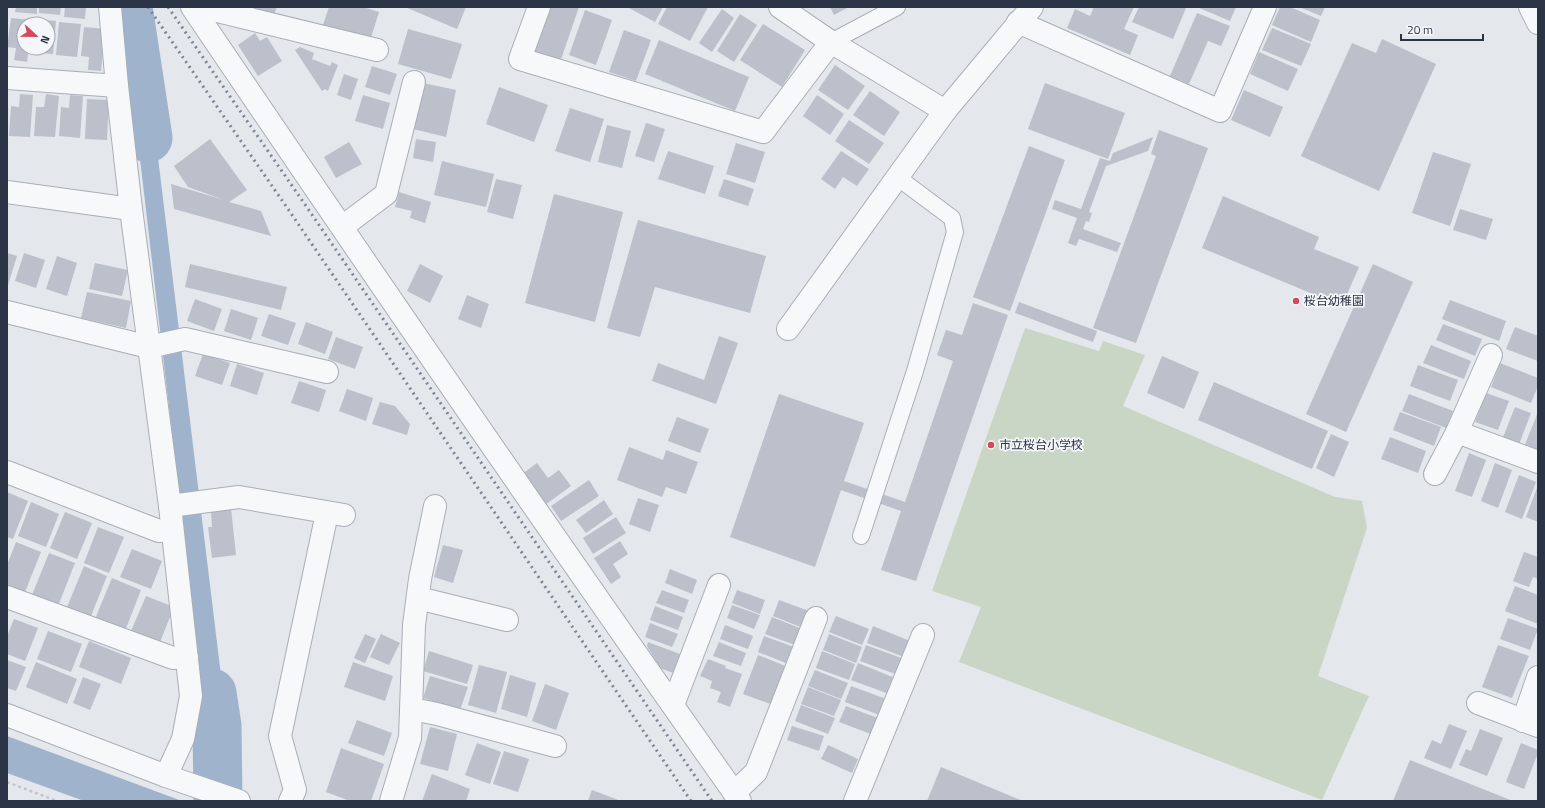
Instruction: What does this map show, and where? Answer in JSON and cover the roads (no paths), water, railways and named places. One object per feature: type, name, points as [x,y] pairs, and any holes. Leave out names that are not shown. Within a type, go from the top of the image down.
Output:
[{"type":"street","points":[[110,7],[117,86],[131,208],[154,346],[174,506],[172,530],[191,696],[183,739],[166,776]]},
{"type":"street","points":[[192,7],[342,227],[737,797],[756,772],[816,618]]},
{"type":"street","points":[[201,7],[377,50]]},
{"type":"street","points":[[539,7],[520,59],[763,132],[831,42]]},
{"type":"street","points":[[780,7],[831,42],[945,111]]},
{"type":"street","points":[[788,329],[945,111],[1025,14],[1220,111],[1265,7]]},
{"type":"street","points":[[1530,7],[1538,23]]},
{"type":"street","points":[[7,78],[117,86]]},
{"type":"street","points":[[342,227],[386,194],[414,82]]},
{"type":"street","points":[[7,192],[131,208]]},
{"type":"street","points":[[7,312],[154,346],[185,339],[327,372]]},
{"type":"street","points":[[1435,474],[1457,432],[1491,355]]},
{"type":"street","points":[[1457,432],[1538,462]]},
{"type":"street","points":[[7,472],[158,531],[172,530]]},
{"type":"street","points":[[174,506],[239,497],[335,514],[280,736],[295,790],[290,801]]},
{"type":"street","points":[[391,801],[410,738],[414,625],[435,506]]},
{"type":"street","points":[[673,705],[718,585]]},
{"type":"street","points":[[7,597],[173,658],[187,658]]},
{"type":"street","points":[[418,598],[507,620]]},
{"type":"street","points":[[855,801],[923,635]]},
{"type":"street","points":[[1478,704],[1531,723],[1538,677]]},
{"type":"street","points":[[412,710],[437,714],[555,746]]},
{"type":"street","points":[[7,715],[166,776],[239,801]]},
{"type":"lane","points":[[831,42],[897,7]]},
{"type":"lane","points":[[861,536],[915,371],[955,232],[952,218],[897,177]]},
{"type":"water","points":[[147,67],[232,766],[210,758],[130,73]]},
{"type":"water","points":[[7,736],[182,801],[84,801],[7,773]]},
{"type":"waterway","points":[[128,7],[148,138]]},
{"type":"waterway","points":[[212,693],[217,726],[218,801]]},
{"type":"railway","points":[[148,7],[288,209],[691,801]]},
{"type":"railway","points":[[168,7],[304,203],[712,801]]},
{"type":"place","name":"桜台幼稚園","points":[[1296,301]]},
{"type":"place","name":"市立桜台小学校","points":[[991,445]]}]
